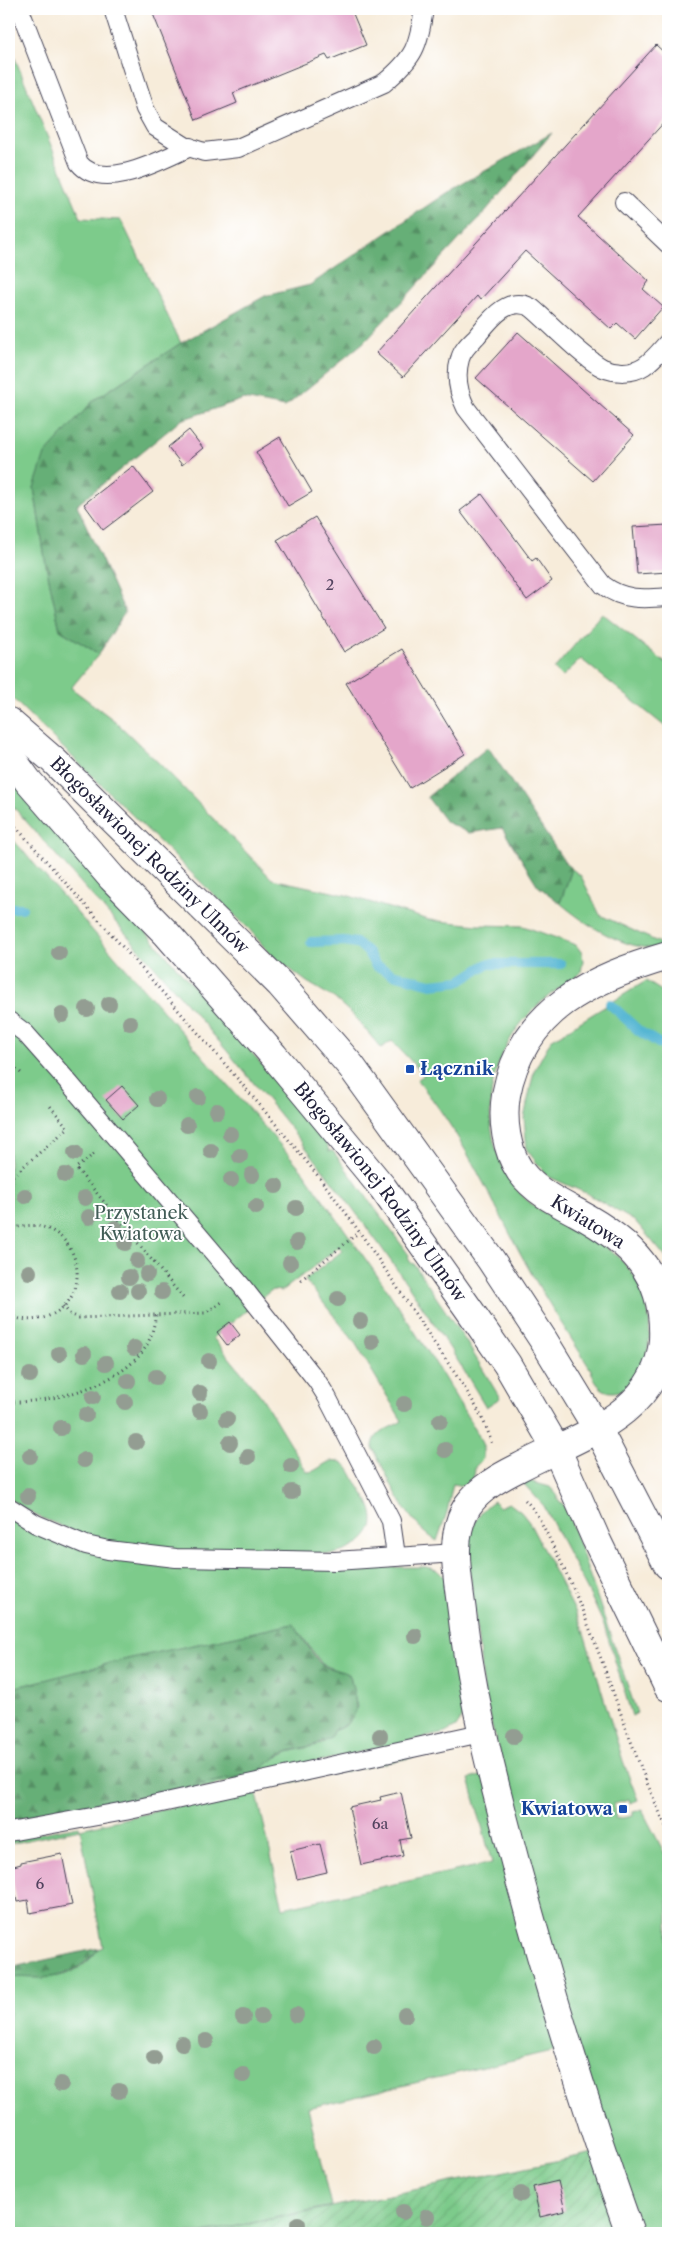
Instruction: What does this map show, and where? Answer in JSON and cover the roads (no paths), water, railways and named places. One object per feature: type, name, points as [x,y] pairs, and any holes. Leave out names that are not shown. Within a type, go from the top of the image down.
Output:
[{"type":"main road","name":"Błogosławionej Rodziny Ulmów","points":[[9,722],[54,761],[204,907],[280,984],[324,1034],[402,1135],[491,1260],[597,1428],[668,1564]]},
{"type":"main road","name":"Błogosławionej Rodziny Ulmów","points":[[9,755],[28,781],[112,878],[166,934],[274,1056],[383,1188],[507,1364],[556,1448],[596,1539],[668,1687]]},
{"type":"main road","name":"Kwiatowa","points":[[630,2233],[548,1986],[482,1733],[469,1668],[456,1553],[462,1517],[477,1495],[504,1476],[597,1428],[628,1408],[663,1367],[660,1303],[647,1269],[620,1238],[546,1196],[532,1185],[519,1170],[507,1140],[505,1104],[512,1071],[518,1057],[528,1038],[542,1019],[562,1003],[624,969],[668,956]]},
{"type":"lane","points":[[21,9],[76,154],[84,170],[92,173],[118,175],[133,171],[190,148]]},
{"type":"lane","points":[[113,9],[145,109],[155,127],[170,138],[190,148],[204,152],[238,148],[384,82],[399,71],[412,55],[420,32],[424,9]]},
{"type":"lane","points":[[624,202],[668,244]]},
{"type":"lane","points":[[668,342],[650,361],[638,369],[623,372],[608,370],[595,363],[532,308],[524,303],[513,304],[496,313],[466,349],[461,356],[458,372],[459,392],[466,408],[603,585],[614,594],[626,598],[668,598]]},
{"type":"lane","points":[[9,1021],[25,1033],[58,1070],[241,1285],[327,1397],[391,1521],[396,1556]]},
{"type":"lane","points":[[9,1507],[36,1524],[86,1545],[133,1554],[176,1558],[286,1562],[335,1561],[456,1553]]},
{"type":"lane","points":[[9,1832],[125,1811],[482,1733]]},
{"type":"waterway","points":[[9,908],[22,908]]},
{"type":"waterway","points":[[311,942],[344,941],[356,943],[367,951],[375,965],[393,974],[431,984],[460,981],[487,964],[561,964]]},
{"type":"waterway","points":[[610,1004],[639,1031],[668,1049]]},
{"type":"place","name":"Łącznik","points":[[410,1069]]},
{"type":"place","name":"Kwiatowa","points":[[623,1809]]},
{"type":"park label","name":"Przystanek Kwiatowa","points":[[141,1223]]}]
